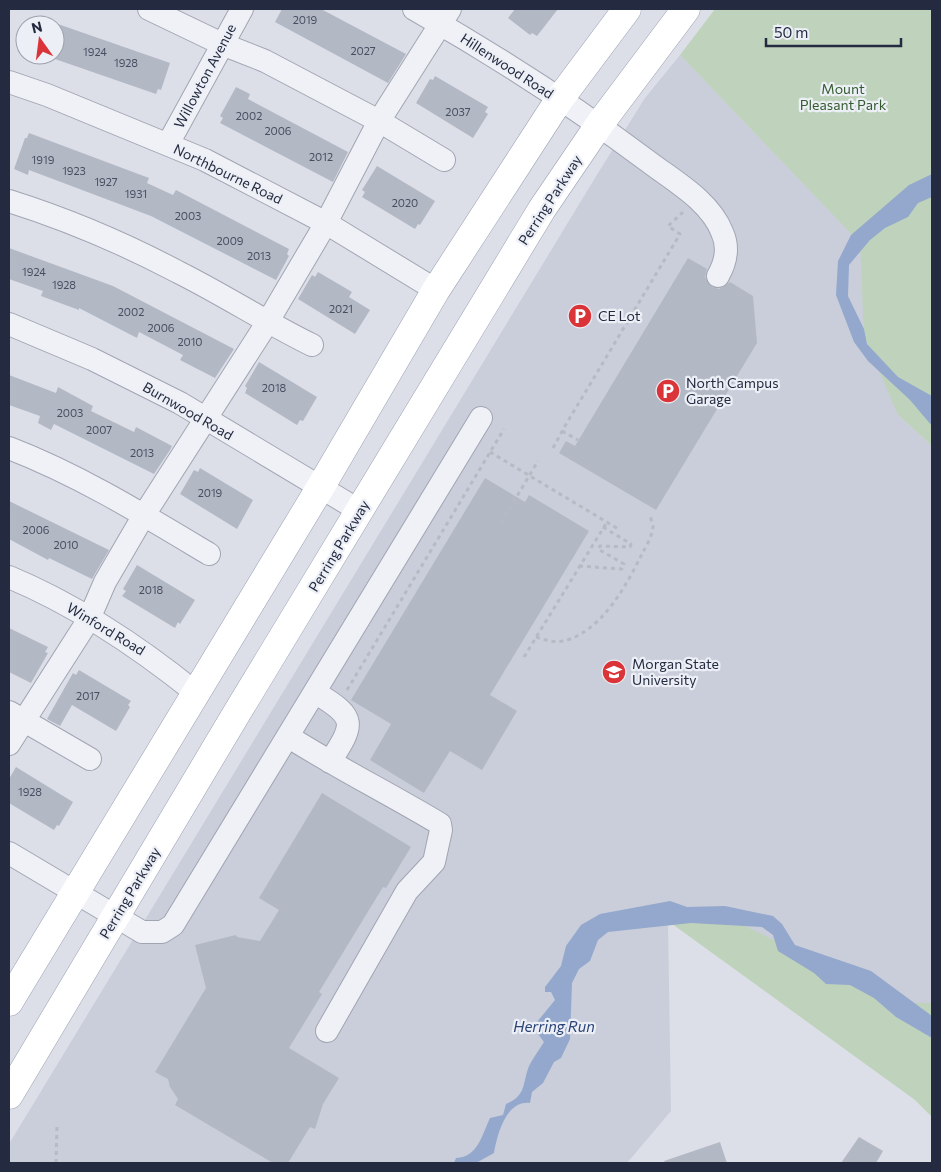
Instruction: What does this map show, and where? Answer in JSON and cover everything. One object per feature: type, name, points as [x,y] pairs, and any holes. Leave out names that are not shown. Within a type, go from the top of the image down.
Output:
[{"type":"main road","points":[[9,1002],[320,488],[436,290],[560,100],[627,9]]},
{"type":"main road","name":"Perring Parkway","points":[[9,1095],[542,209],[599,125],[686,9]]},
{"type":"street","points":[[150,9],[222,44],[265,61],[378,121],[444,160]]},
{"type":"street","name":"Willowton Avenue","points":[[168,144],[242,9]]},
{"type":"street","name":"Hillenwood Road","points":[[414,9],[445,16],[492,54],[599,125],[694,197],[722,230],[726,258],[718,276]]},
{"type":"street","points":[[9,744],[16,716],[89,619],[105,582],[144,516],[267,323],[326,223],[378,121],[445,16]]},
{"type":"street","name":"Northbourne Road","points":[[9,82],[47,95],[168,144],[245,180],[326,223],[436,290]]},
{"type":"street","points":[[9,201],[107,239],[176,271],[236,303],[267,323],[312,345]]},
{"type":"street","name":"Burnwood Road","points":[[9,324],[92,359],[180,403],[360,511]]},
{"type":"street","points":[[9,853],[115,918],[142,932],[162,932],[173,925],[289,737],[481,418]]},
{"type":"street","points":[[9,448],[48,463],[208,554]]},
{"type":"street","name":"Winford Road","points":[[9,576],[89,619],[148,655],[196,693]]},
{"type":"street","points":[[316,692],[341,708],[348,721],[347,733],[330,762]]},
{"type":"street","points":[[16,716],[90,759]]},
{"type":"street","points":[[289,737],[330,762],[401,800],[440,824],[441,830],[434,862],[407,892],[327,1031]]},
{"type":"path","points":[[553,448],[680,234],[668,226],[679,214],[690,212]]},
{"type":"path","points":[[342,698],[504,429]]},
{"type":"path","points":[[562,430],[578,440]]},
{"type":"path","points":[[490,452],[620,530]]},
{"type":"path","points":[[501,523],[538,461]]},
{"type":"path","points":[[536,637],[558,642],[570,639],[586,630],[600,618],[615,601],[638,562],[653,526],[650,516]]},
{"type":"path","points":[[524,657],[606,522]]},
{"type":"path","points":[[580,566],[622,569],[624,564],[598,549],[600,546],[630,547],[631,544],[604,527]]},
{"type":"path","points":[[56,1163],[57,1125]]},
{"type":"shaded area","name":"Morgan State University","points":[[680,55],[861,243],[898,415],[932,446],[932,1003],[904,1003],[668,922],[671,1111],[627,1163],[9,1163],[9,1144],[598,173],[645,98]]},
{"type":"green space","name":"Mount Pleasant Park","points":[[715,9],[932,9],[932,446],[898,415],[864,336],[860,243],[680,55]]},
{"type":"green space","points":[[720,914],[904,1003],[932,1003],[932,1117],[915,1100],[668,921]]},
{"type":"water","points":[[932,174],[932,197],[918,203],[908,217],[885,228],[870,240],[849,265],[848,296],[864,329],[867,344],[898,377],[932,396],[932,426],[910,400],[868,361],[854,342],[836,295],[838,261],[851,235],[909,185]]},
{"type":"water","name":"Herring Run","points":[[670,901],[687,907],[725,906],[773,916],[782,924],[795,945],[871,971],[932,1016],[932,1038],[896,1017],[874,998],[850,985],[826,984],[814,973],[778,951],[773,935],[762,927],[691,923],[608,932],[598,940],[590,961],[579,969],[572,983],[570,1039],[561,1058],[554,1062],[543,1083],[532,1092],[530,1103],[515,1107],[504,1120],[500,1128],[494,1153],[476,1163],[454,1163],[456,1158],[469,1154],[478,1144],[490,1118],[503,1115],[506,1104],[513,1101],[521,1093],[529,1066],[544,1042],[538,1034],[537,1022],[555,1000],[551,992],[545,992],[545,987],[561,966],[566,946],[581,925],[600,914]]},
{"type":"building","points":[[282,9],[321,9],[406,54],[388,83],[275,22]]},
{"type":"building","points":[[515,9],[558,9],[537,36],[532,33],[530,35],[508,18]]},
{"type":"building","points":[[65,26],[170,63],[161,90],[158,89],[156,94],[65,62]]},
{"type":"building","points":[[435,76],[488,107],[485,112],[488,114],[473,138],[416,103],[430,79],[433,80]]},
{"type":"building","points":[[236,87],[250,94],[248,99],[348,152],[333,182],[220,123],[223,118],[220,116]]},
{"type":"building","points":[[29,133],[149,178],[147,183],[173,195],[176,190],[289,249],[287,254],[289,256],[276,280],[151,216],[29,170],[28,175],[14,169],[25,138],[27,138]]},
{"type":"building","points":[[377,166],[435,201],[420,225],[418,224],[415,229],[362,197],[365,192],[362,190]]},
{"type":"building","points":[[9,248],[113,286],[234,349],[215,378],[180,360],[183,355],[139,332],[137,338],[79,308],[79,310],[41,296],[43,291],[9,279]]},
{"type":"building","name":"North Campus Garage","points":[[688,258],[707,269],[705,277],[712,287],[719,289],[730,282],[753,296],[757,343],[656,510],[559,453],[566,441],[575,446]]},
{"type":"building","points":[[318,272],[352,292],[349,297],[370,310],[355,334],[298,299],[312,275],[315,277]]},
{"type":"building","points":[[259,362],[317,397],[303,421],[300,420],[297,425],[245,393],[247,388],[245,386]]},
{"type":"building","points":[[9,375],[56,393],[58,387],[93,406],[91,411],[134,432],[136,427],[172,446],[154,474],[54,424],[51,430],[38,423],[40,416],[9,405]]},
{"type":"building","points":[[200,468],[253,500],[237,529],[180,494],[194,470],[198,472]]},
{"type":"building","points":[[485,478],[525,502],[529,495],[589,531],[490,695],[517,711],[482,770],[450,751],[424,793],[370,760],[391,724],[351,700]]},
{"type":"building","points":[[9,501],[109,550],[92,579],[49,558],[48,560],[9,539]]},
{"type":"building","points":[[137,565],[195,600],[180,624],[178,622],[175,628],[122,596],[126,591],[123,589]]},
{"type":"building","points":[[9,628],[48,647],[45,652],[48,653],[31,683],[9,672]]},
{"type":"building","points":[[79,670],[131,701],[128,705],[130,707],[116,731],[72,705],[60,726],[47,719],[73,673],[76,675]]},
{"type":"building","points":[[16,767],[73,802],[59,826],[57,825],[54,830],[9,803],[9,779]]},
{"type":"building","points":[[322,793],[411,847],[386,888],[383,887],[319,992],[322,994],[289,1048],[339,1078],[323,1104],[315,1129],[310,1127],[288,1163],[273,1163],[175,1105],[178,1099],[170,1087],[168,1079],[155,1072],[206,988],[195,945],[236,935],[237,937],[260,941],[279,910],[259,898]]},
{"type":"building","points":[[859,1137],[883,1151],[876,1163],[841,1163]]},
{"type":"building","points":[[720,1142],[727,1163],[665,1163],[664,1161]]},
{"type":"place","name":"CE Lot","points":[[580,316]]},
{"type":"place","name":"North Campus Garage","points":[[668,391]]},
{"type":"place","name":"Morgan State University","points":[[614,672]]}]
